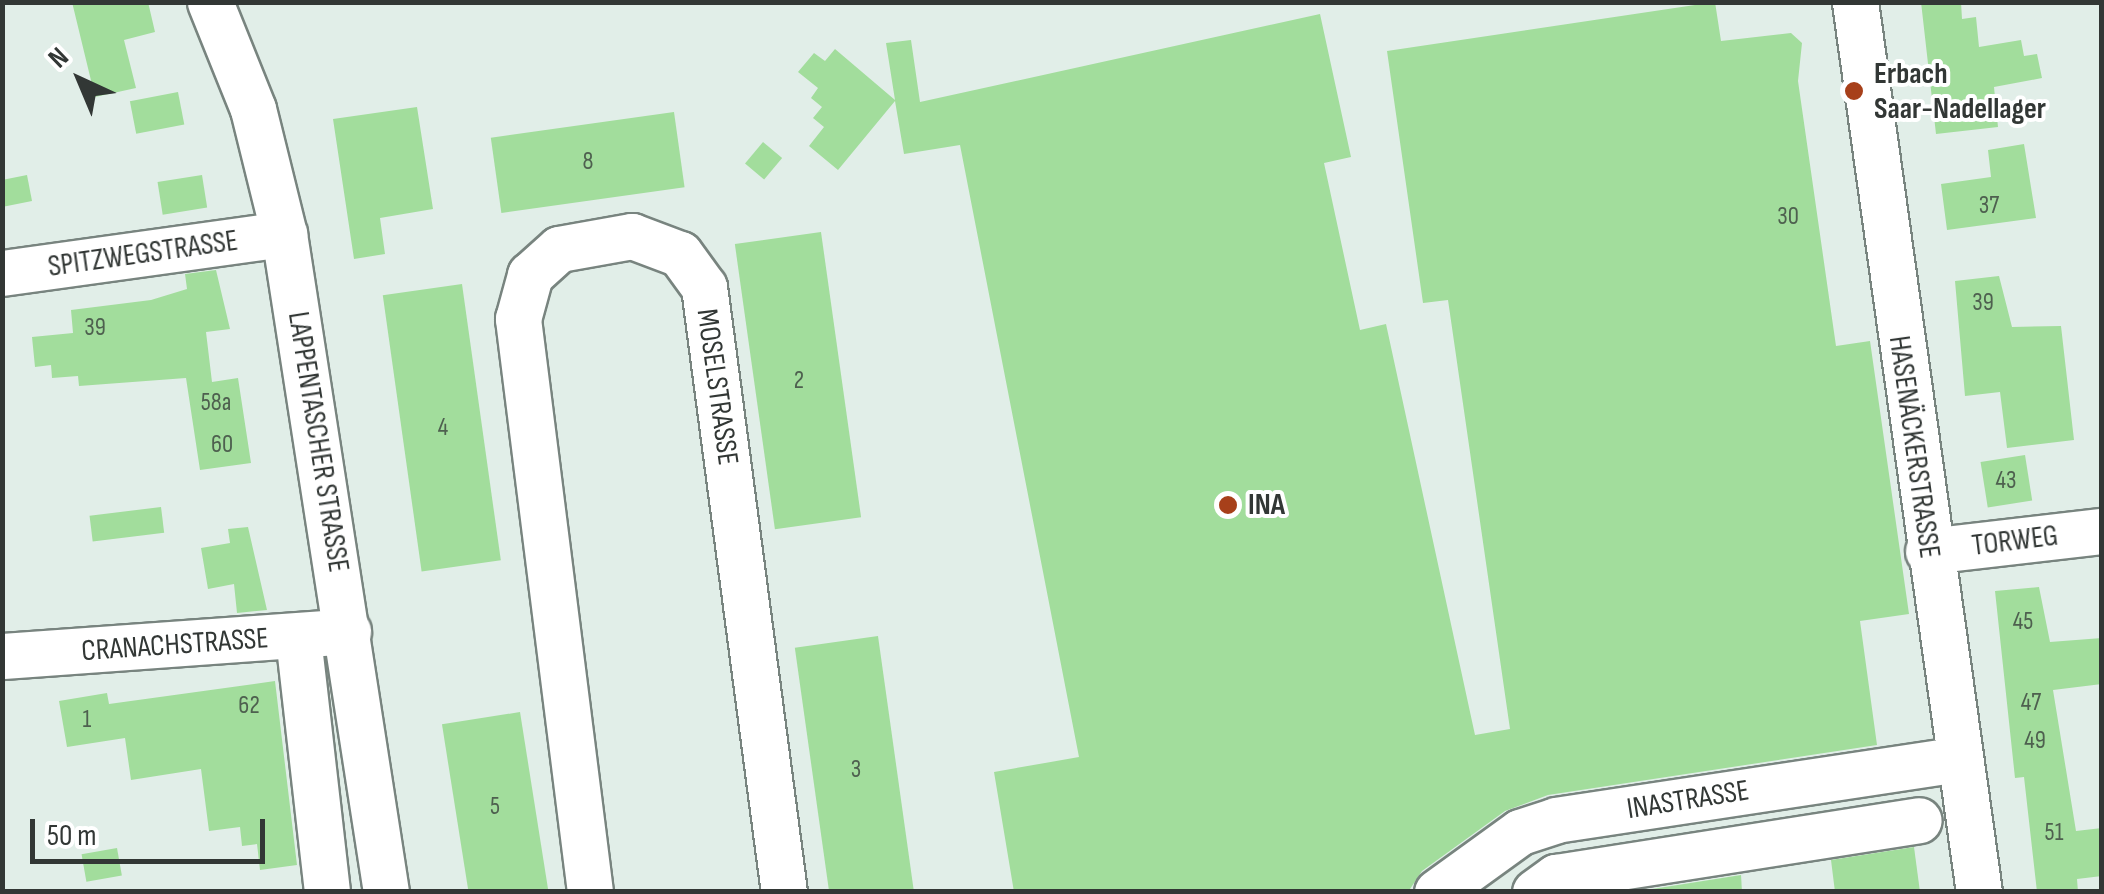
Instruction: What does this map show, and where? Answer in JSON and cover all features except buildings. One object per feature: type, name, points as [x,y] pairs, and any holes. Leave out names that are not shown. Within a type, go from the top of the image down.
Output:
[{"type":"street","name":"LAPPENTASCHER STRASSE","points":[[210,2],[252,109],[284,234],[386,892]]},
{"type":"street","name":"HASENÄCKERSTRASSE","points":[[1855,2],[1978,892]]},
{"type":"street","name":"SPITZWEGSTRASSE","points":[[2,273],[284,234]]},
{"type":"street","name":"MOSELSTRASSE","points":[[590,892],[518,320],[530,275],[559,249],[632,236],[680,254],[704,287],[784,892]]},
{"type":"street","name":"TORWEG","points":[[1928,552],[2102,530]]},
{"type":"street","name":"CRANACHSTRASSE","points":[[2,656],[348,632]]},
{"type":"street","points":[[298,636],[326,892]]},
{"type":"street","name":"INASTRASSE","points":[[1437,892],[1520,832],[1556,820],[1959,760]]},
{"type":"street","points":[[1535,892],[1556,878],[1919,820]]},
{"type":"place","name":"Erbach Saar-Nadellager","points":[[1854,91]]},
{"type":"place","name":"INA","points":[[1228,505]]}]
